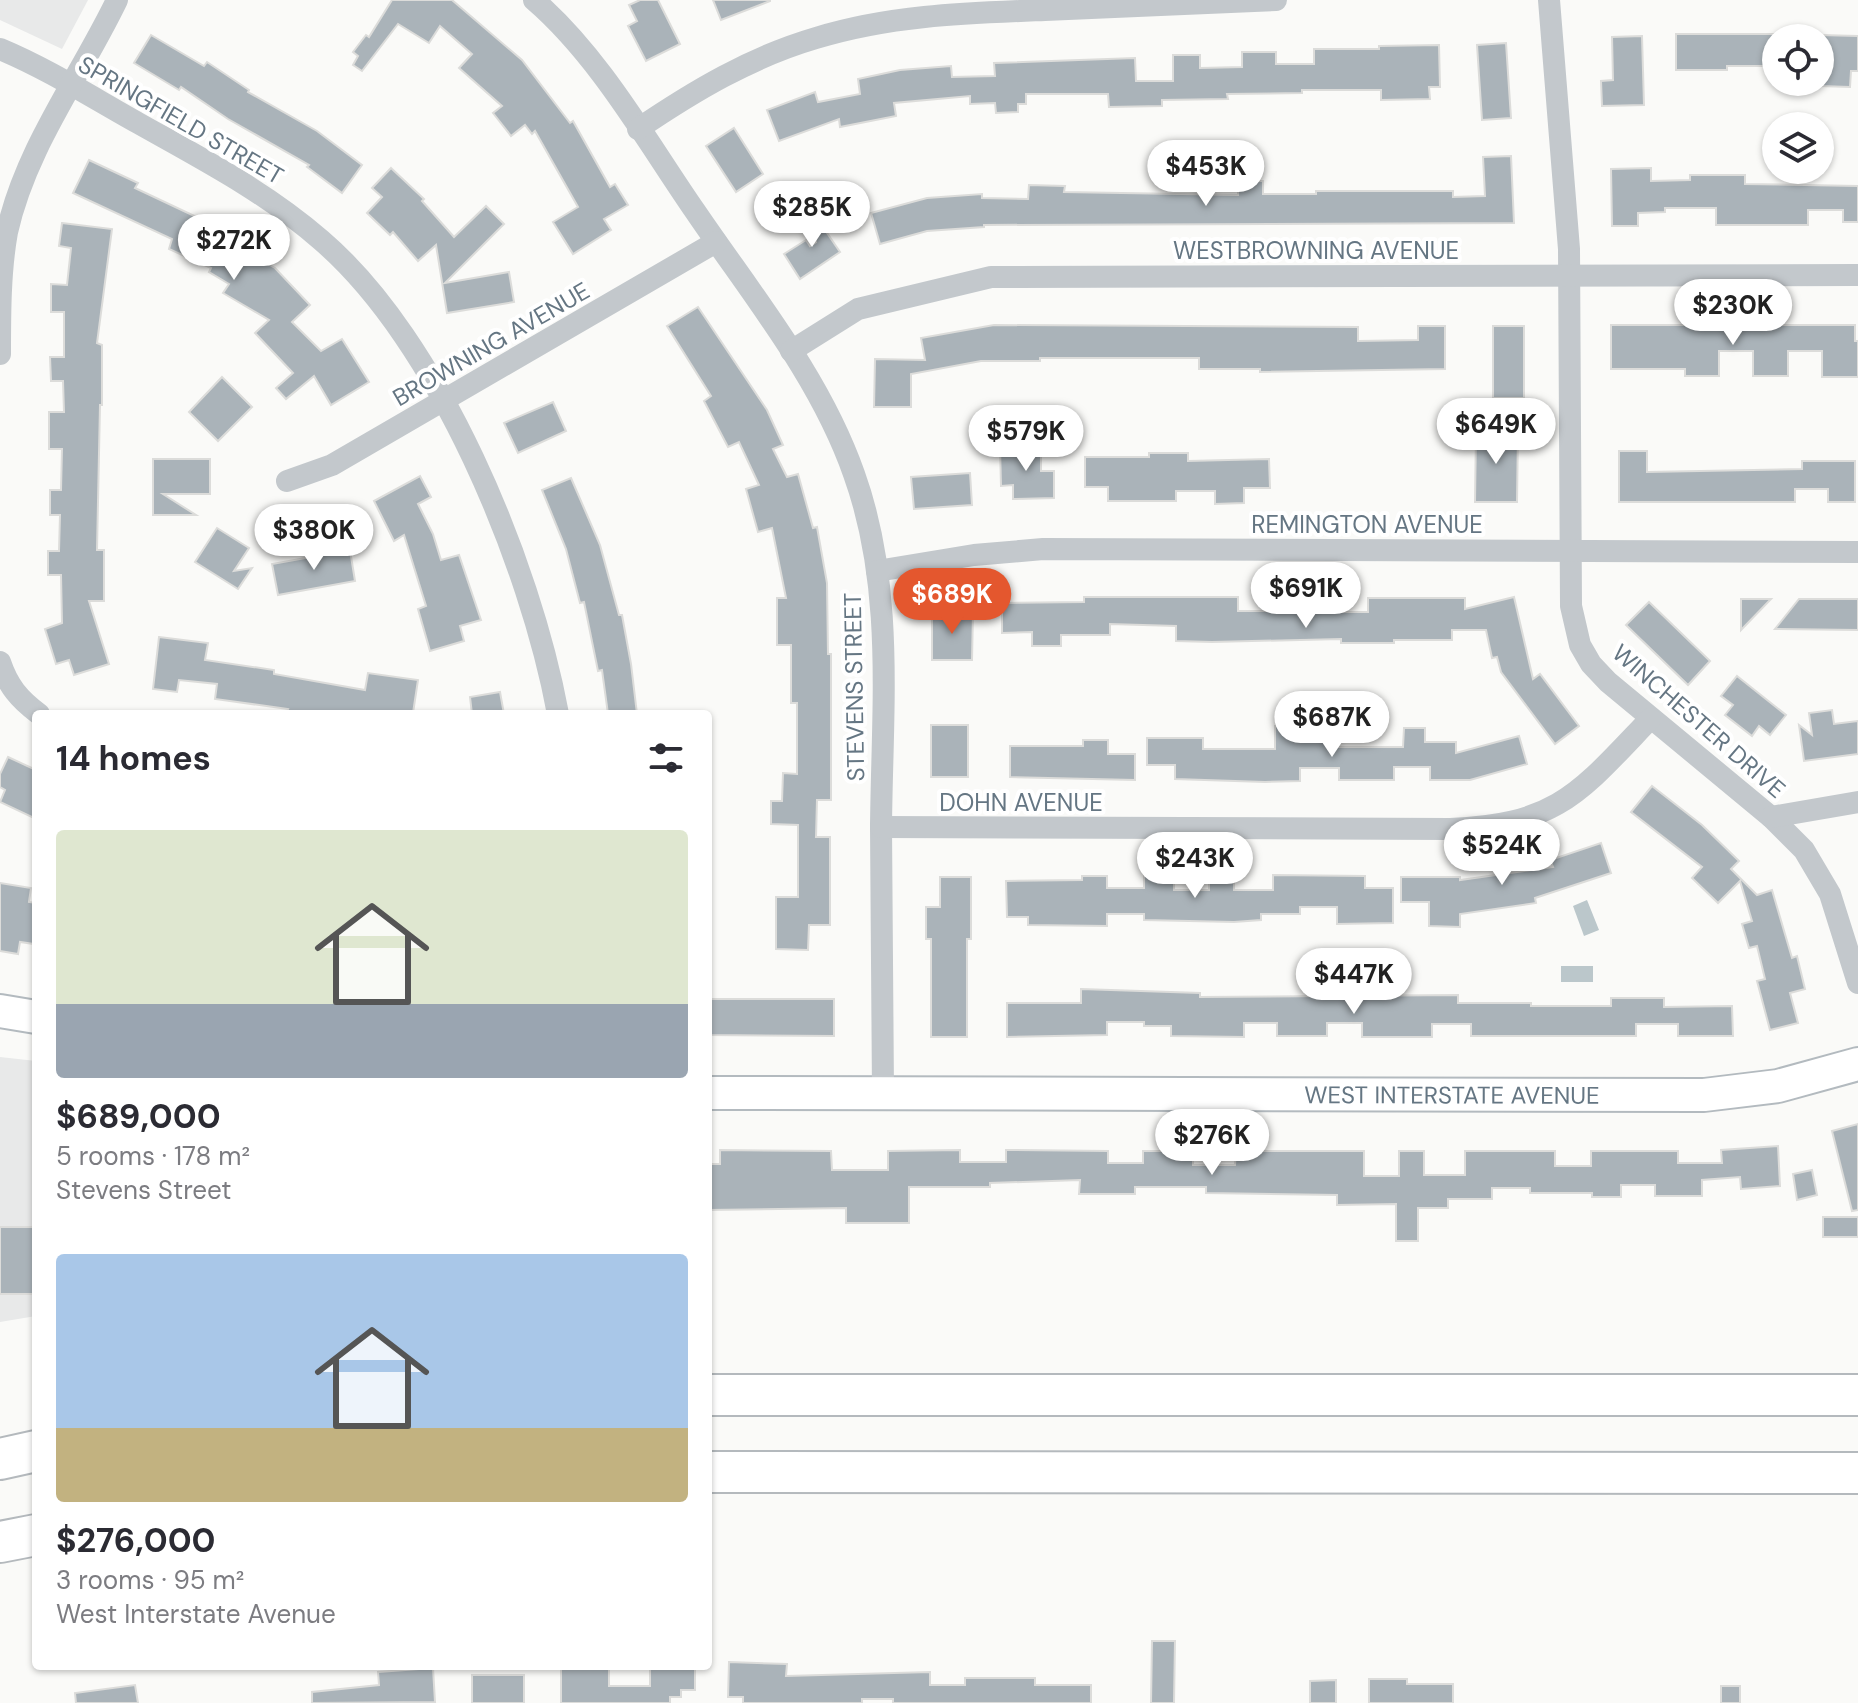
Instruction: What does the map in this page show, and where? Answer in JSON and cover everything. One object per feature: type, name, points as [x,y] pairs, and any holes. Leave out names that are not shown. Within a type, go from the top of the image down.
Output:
[{"type":"highway","points":[[712,1395],[1858,1395]]},
{"type":"highway","points":[[0,1459],[32,1452]]},
{"type":"highway","points":[[712,1472],[1858,1473]]},
{"type":"highway","points":[[0,1542],[32,1536]]},
{"type":"street","points":[[0,354],[2,260],[13,206],[33,154],[117,0]]},
{"type":"street","name":"STEVENS STREET","points":[[534,0],[581,49],[791,351],[827,411],[854,473],[870,527],[884,639],[881,827],[883,1093]]},
{"type":"street","points":[[638,129],[705,86],[756,60],[813,38],[864,25],[936,15],[1276,0]]},
{"type":"street","name":"WINCHESTER DRIVE","points":[[1549,0],[1570,275],[1571,606],[1580,645],[1591,664],[1608,682],[1771,817],[1804,850],[1823,878],[1858,983]]},
{"type":"street","name":"SPRINGFIELD STREET","points":[[0,49],[243,182],[323,241],[384,308],[444,401],[484,486],[525,588],[557,710]]},
{"type":"street","name":"BROWNING AVENUE","points":[[287,481],[332,465],[716,242]]},
{"type":"street","name":"WESTBROWNING AVENUE","points":[[791,351],[858,309],[991,277],[1858,275]]},
{"type":"street","name":"REMINGTON AVENUE","points":[[877,571],[974,555],[1043,549],[1858,552]]},
{"type":"street","points":[[0,662],[7,682],[35,710]]},
{"type":"street","name":"DOHN AVENUE","points":[[881,827],[1450,829],[1505,824],[1535,816],[1559,805],[1583,788],[1650,719]]},
{"type":"street","points":[[1771,817],[1858,802]]},
{"type":"street","points":[[0,1011],[32,1016]]},
{"type":"street","name":"WEST INTERSTATE AVENUE","points":[[712,1093],[1704,1095],[1778,1086],[1858,1064]]},
{"type":"shaded area","points":[[0,0],[88,0],[62,49],[0,20]]},
{"type":"shaded area","points":[[1587,900],[1599,930],[1584,936],[1573,906]]},
{"type":"shaded area","points":[[1561,966],[1593,966],[1593,982],[1561,982]]},
{"type":"shaded area","points":[[0,1057],[32,1061],[32,1317],[0,1322]]},
{"type":"building","points":[[392,0],[452,0],[522,60],[570,123],[573,121],[610,187],[615,184],[628,205],[604,219],[611,230],[573,254],[553,222],[578,207],[535,131],[532,134],[525,125],[511,136],[493,113],[502,106],[459,68],[472,54],[440,26],[429,43],[398,24],[362,71],[353,65],[358,56],[353,52],[366,35],[369,37]]},
{"type":"building","points":[[640,0],[658,0],[680,44],[646,61],[628,26],[637,21],[629,5]]},
{"type":"building","points":[[713,0],[770,0],[770,1],[721,20]]},
{"type":"building","points":[[1676,34],[1762,34],[1762,66],[1676,70]]},
{"type":"building","points":[[151,35],[204,66],[207,62],[248,92],[317,131],[362,165],[342,193],[307,167],[309,165],[228,119],[181,87],[179,90],[134,63]]},
{"type":"building","points":[[1834,35],[1858,36],[1858,71],[1851,71],[1850,87],[1834,86]]},
{"type":"building","points":[[1642,36],[1644,105],[1602,106],[1601,81],[1613,80],[1612,37]]},
{"type":"building","points":[[1506,43],[1511,118],[1482,120],[1477,45]]},
{"type":"building","points":[[1439,45],[1440,87],[1429,87],[1430,99],[1381,100],[1381,90],[1302,90],[1302,93],[1227,94],[1228,99],[1162,100],[1162,106],[1109,107],[1108,94],[1026,94],[1026,104],[1018,104],[1018,112],[996,113],[995,103],[970,104],[970,96],[894,103],[896,116],[840,127],[839,119],[779,141],[767,110],[815,92],[818,102],[860,94],[858,79],[900,70],[951,66],[952,77],[995,76],[994,63],[1135,58],[1136,81],[1173,81],[1173,55],[1200,55],[1200,68],[1242,67],[1242,52],[1276,52],[1276,64],[1314,64],[1314,49]]},
{"type":"building","points":[[734,128],[763,174],[736,192],[706,146]]},
{"type":"building","points":[[1511,156],[1514,223],[984,225],[927,231],[880,244],[871,213],[927,198],[982,194],[982,198],[1028,199],[1029,185],[1065,186],[1064,192],[1238,195],[1238,181],[1263,181],[1263,194],[1453,191],[1453,197],[1485,196],[1483,157]]},
{"type":"building","points":[[89,160],[138,183],[135,188],[222,229],[219,236],[275,268],[310,305],[292,322],[321,351],[342,339],[369,382],[331,405],[314,376],[286,399],[276,388],[293,373],[255,333],[269,320],[223,293],[229,284],[209,272],[211,268],[169,249],[172,239],[73,193]]},
{"type":"building","points":[[391,168],[424,199],[422,201],[454,237],[486,206],[504,224],[445,283],[509,272],[514,302],[447,313],[436,245],[418,261],[393,232],[390,235],[367,213],[382,197],[372,188]]},
{"type":"building","points":[[1651,168],[1651,181],[1690,180],[1690,175],[1745,175],[1745,184],[1858,186],[1858,222],[1843,222],[1843,210],[1808,210],[1808,225],[1716,225],[1716,208],[1665,208],[1665,212],[1638,213],[1638,226],[1612,226],[1611,169]]},
{"type":"building","points":[[810,208],[840,252],[800,279],[784,254],[806,240],[810,246],[816,242],[805,211]]},
{"type":"building","points":[[62,223],[112,229],[97,343],[102,345],[102,405],[97,550],[104,550],[104,601],[89,601],[109,664],[74,675],[69,660],[56,664],[45,629],[62,623],[61,575],[48,575],[48,551],[59,551],[60,515],[50,515],[50,490],[61,490],[62,449],[49,449],[49,412],[64,412],[63,381],[51,381],[50,357],[64,357],[64,312],[51,312],[51,284],[67,285],[71,248],[59,246]]},
{"type":"building","points":[[698,307],[767,410],[783,445],[773,449],[787,477],[798,474],[813,528],[817,527],[827,583],[828,654],[831,654],[831,800],[817,800],[816,837],[830,837],[830,925],[809,925],[808,950],[776,949],[776,897],[798,897],[798,825],[771,824],[771,801],[782,801],[783,773],[797,774],[797,703],[791,703],[791,645],[777,645],[777,598],[786,598],[772,528],[758,532],[746,489],[759,485],[739,442],[728,447],[704,401],[711,396],[667,326]]},
{"type":"building","points":[[994,325],[1358,327],[1358,341],[1418,340],[1418,326],[1445,326],[1445,369],[1260,372],[1260,369],[1199,369],[1199,358],[981,361],[911,374],[911,407],[874,407],[875,359],[925,360],[921,338]]},
{"type":"building","points":[[1611,325],[1855,325],[1858,377],[1822,377],[1822,351],[1788,351],[1788,376],[1753,376],[1753,351],[1719,351],[1719,376],[1685,376],[1685,369],[1611,369]]},
{"type":"building","points":[[1493,326],[1524,326],[1524,398],[1493,398]]},
{"type":"building","points":[[222,377],[252,407],[218,441],[189,412]]},
{"type":"building","points":[[553,402],[566,431],[518,453],[504,423]]},
{"type":"building","points":[[989,418],[1013,418],[1013,441],[989,441]]},
{"type":"building","points":[[1476,431],[1518,431],[1517,502],[1475,502]]},
{"type":"building","points":[[1041,446],[1041,471],[1054,471],[1054,498],[1013,499],[1013,485],[1001,486],[1000,447]]},
{"type":"building","points":[[1619,451],[1647,451],[1647,472],[1802,469],[1802,461],[1855,461],[1855,502],[1828,502],[1828,489],[1795,489],[1795,502],[1619,502]]},
{"type":"building","points":[[1149,453],[1188,453],[1188,461],[1269,459],[1270,488],[1244,488],[1244,503],[1215,504],[1215,491],[1176,491],[1176,501],[1108,501],[1108,487],[1085,487],[1085,457],[1149,457]]},
{"type":"building","points":[[153,459],[210,459],[210,494],[163,494],[196,515],[153,515]]},
{"type":"building","points":[[970,473],[972,505],[914,509],[911,477]]},
{"type":"building","points":[[420,476],[431,497],[418,504],[433,534],[441,560],[459,555],[481,620],[460,626],[464,641],[430,651],[418,609],[426,606],[404,535],[394,541],[374,501]]},
{"type":"building","points":[[571,478],[600,545],[619,615],[622,615],[637,710],[607,710],[602,670],[598,671],[584,602],[580,603],[566,549],[542,490]]},
{"type":"building","points":[[217,528],[249,548],[234,571],[252,568],[238,589],[195,562]]},
{"type":"building","points":[[350,550],[355,581],[278,595],[272,564]]},
{"type":"building","points":[[1084,597],[1238,597],[1238,611],[1282,611],[1282,597],[1332,597],[1332,612],[1368,612],[1368,598],[1465,598],[1465,609],[1514,597],[1533,679],[1540,674],[1579,726],[1555,744],[1501,672],[1497,657],[1492,658],[1486,630],[1452,630],[1452,640],[1394,640],[1394,643],[1341,643],[1341,639],[1212,642],[1176,641],[1176,626],[1110,624],[1110,635],[1061,635],[1061,646],[1032,646],[1032,632],[1002,633],[1002,603],[1084,602]]},
{"type":"building","points":[[1741,599],[1771,599],[1741,630]]},
{"type":"building","points":[[1799,599],[1858,599],[1858,630],[1775,629]]},
{"type":"building","points":[[1649,602],[1710,661],[1688,685],[1626,625]]},
{"type":"building","points":[[932,612],[973,612],[972,660],[932,660]]},
{"type":"building","points":[[159,637],[208,643],[205,660],[274,670],[274,674],[365,690],[368,673],[418,680],[413,710],[288,710],[215,699],[217,684],[179,680],[177,692],[153,689]]},
{"type":"building","points":[[1737,676],[1786,715],[1770,735],[1759,726],[1752,736],[1725,715],[1733,705],[1721,696]]},
{"type":"building","points":[[500,692],[503,710],[472,710],[470,697]]},
{"type":"building","points":[[1832,710],[1834,724],[1858,721],[1858,754],[1804,761],[1799,725],[1812,735],[1809,713]]},
{"type":"building","points":[[931,725],[968,725],[968,777],[931,777]]},
{"type":"building","points":[[1275,726],[1301,726],[1301,740],[1327,740],[1327,747],[1403,747],[1404,728],[1425,728],[1425,742],[1456,742],[1456,753],[1519,736],[1527,764],[1470,780],[1430,780],[1430,767],[1394,767],[1394,780],[1339,780],[1339,768],[1300,768],[1300,781],[1265,782],[1175,779],[1175,765],[1147,765],[1147,738],[1203,738],[1203,749],[1275,749]]},
{"type":"building","points":[[1083,740],[1108,740],[1108,754],[1135,754],[1135,780],[1010,777],[1010,746],[1083,746]]},
{"type":"building","points":[[8,757],[32,768],[32,817],[0,802],[5,790],[0,787],[0,774]]},
{"type":"building","points":[[1652,786],[1702,825],[1739,861],[1731,869],[1757,895],[1772,890],[1792,958],[1797,956],[1805,989],[1790,993],[1798,1023],[1770,1030],[1757,981],[1765,979],[1757,946],[1749,948],[1742,924],[1752,921],[1740,881],[1718,903],[1692,878],[1702,867],[1631,812]]},
{"type":"building","points":[[1601,843],[1611,873],[1535,898],[1536,903],[1460,914],[1460,927],[1429,926],[1429,902],[1401,902],[1401,877],[1460,877],[1460,880],[1553,867],[1550,860]]},
{"type":"building","points":[[1273,875],[1365,876],[1365,888],[1393,888],[1393,923],[1337,924],[1337,907],[1300,907],[1300,914],[1261,914],[1261,920],[1234,922],[1144,920],[1144,914],[1107,914],[1107,926],[1028,925],[1028,917],[1007,917],[1006,881],[1082,880],[1082,876],[1107,876],[1107,888],[1144,888],[1144,876],[1174,876],[1174,890],[1209,890],[1209,876],[1234,876],[1234,890],[1273,890]]},
{"type":"building","points":[[940,877],[971,877],[971,939],[967,939],[967,1037],[931,1037],[931,939],[926,939],[926,907],[940,907]]},
{"type":"building","points":[[0,883],[31,888],[32,944],[20,942],[18,954],[0,951]]},
{"type":"building","points":[[1081,989],[1200,993],[1200,997],[1458,995],[1458,1003],[1531,1003],[1531,1006],[1611,1006],[1611,998],[1664,998],[1664,1007],[1732,1006],[1733,1036],[1678,1036],[1678,1024],[1636,1024],[1636,1036],[1471,1036],[1471,1024],[1432,1024],[1432,1037],[1362,1037],[1362,1023],[1327,1023],[1327,1036],[1277,1036],[1277,1023],[1244,1023],[1244,1037],[1171,1036],[1171,1026],[1107,1022],[1107,1035],[1007,1037],[1007,1003],[1081,1003]]},
{"type":"building","points":[[712,999],[834,999],[834,1036],[712,1035]]},
{"type":"building","points":[[1858,1124],[1858,1210],[1852,1211],[1832,1131]]},
{"type":"building","points":[[1778,1146],[1780,1186],[1741,1189],[1740,1177],[1702,1180],[1702,1196],[1655,1196],[1655,1185],[1621,1185],[1621,1197],[1592,1197],[1592,1193],[1530,1193],[1530,1188],[1492,1188],[1492,1199],[1448,1199],[1448,1208],[1418,1208],[1418,1241],[1396,1241],[1396,1204],[1337,1205],[1337,1195],[1206,1193],[1206,1187],[1135,1187],[1135,1194],[1079,1194],[1080,1180],[990,1183],[990,1187],[909,1187],[909,1223],[846,1223],[846,1208],[712,1210],[712,1164],[720,1164],[720,1150],[831,1151],[832,1170],[888,1170],[888,1151],[960,1150],[960,1162],[1006,1162],[1006,1150],[1108,1151],[1108,1163],[1143,1163],[1143,1151],[1193,1151],[1193,1165],[1235,1165],[1236,1151],[1364,1151],[1364,1176],[1399,1176],[1399,1151],[1424,1151],[1424,1175],[1465,1175],[1465,1151],[1555,1151],[1555,1166],[1591,1166],[1591,1151],[1678,1151],[1678,1163],[1722,1163],[1721,1150]]},
{"type":"building","points":[[1812,1170],[1817,1195],[1797,1200],[1793,1174]]},
{"type":"building","points":[[1823,1217],[1858,1217],[1858,1237],[1823,1237]]},
{"type":"building","points":[[0,1227],[32,1227],[32,1294],[0,1294]]},
{"type":"building","points":[[1152,1641],[1175,1641],[1174,1703],[1151,1703]]},
{"type":"building","points":[[729,1662],[787,1664],[786,1676],[930,1672],[930,1685],[965,1685],[965,1678],[1035,1678],[1035,1685],[1091,1685],[1091,1703],[893,1703],[893,1699],[862,1699],[862,1703],[743,1703],[743,1697],[728,1697]]},
{"type":"building","points":[[433,1670],[435,1702],[312,1703],[312,1692],[379,1685],[378,1672]]},
{"type":"building","points":[[561,1670],[609,1670],[609,1686],[650,1686],[650,1670],[695,1670],[695,1690],[681,1690],[681,1697],[670,1697],[670,1703],[561,1703]]},
{"type":"building","points":[[472,1675],[524,1675],[524,1703],[472,1703]]},
{"type":"building","points":[[1369,1679],[1407,1679],[1407,1684],[1453,1684],[1453,1703],[1369,1703]]},
{"type":"building","points":[[1336,1680],[1336,1703],[1310,1703],[1310,1681]]},
{"type":"building","points":[[135,1685],[138,1703],[76,1703],[75,1693]]},
{"type":"building","points":[[1721,1686],[1740,1686],[1740,1703],[1721,1703]]}]
